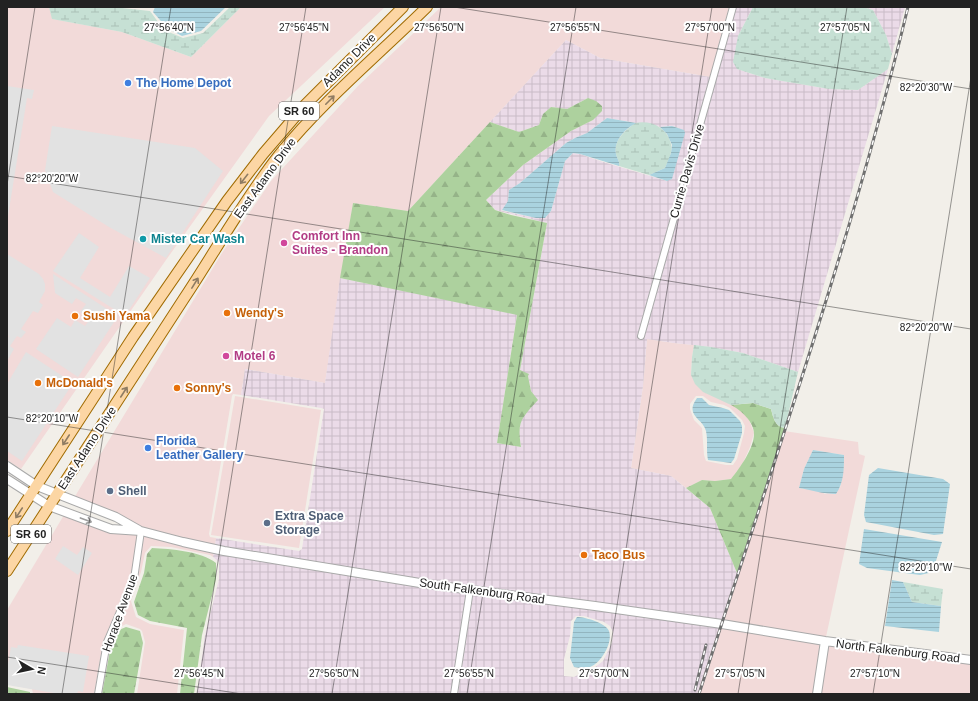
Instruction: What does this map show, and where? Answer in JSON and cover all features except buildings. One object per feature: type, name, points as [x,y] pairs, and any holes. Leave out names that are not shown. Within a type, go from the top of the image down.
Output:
[{"type":"main road","name":"Adamo Drive","points":[[208,227],[263,154],[306,104],[403,7]]},
{"type":"main road","name":"East Adamo Drive","points":[[56,495],[257,185],[280,155],[316,114],[427,7]]},
{"type":"main road","points":[[316,114],[314,110],[317,102],[375,42],[378,37],[378,31]]},
{"type":"main road","points":[[257,185],[256,176],[259,169],[302,116],[306,104]]},
{"type":"main road","name":"East Adamo Drive","points":[[37,486],[133,337],[208,227]]},
{"type":"main road","name":"SR 60","points":[[7,531],[37,486]]},
{"type":"main road","name":"SR 60","points":[[7,571],[56,495]]},
{"type":"street","name":"Currie Davis Drive","points":[[641,336],[733,7]]},
{"type":"street","name":"South Falkenburg Road","points":[[7,466],[37,486],[56,495],[116,517],[141,531]]},
{"type":"street","name":"South Falkenburg Road","points":[[7,479],[49,506],[111,529],[141,531],[183,542],[253,556],[470,590],[722,624],[825,642]]},
{"type":"street","name":"Horace Avenue","points":[[98,694],[107,642],[134,578],[141,531]]},
{"type":"street","points":[[454,694],[470,590]]},
{"type":"street","points":[[817,694],[825,642]]},
{"type":"street","name":"North Falkenburg Road","points":[[825,642],[971,660]]},
{"type":"shaded area","points":[[7,7],[49,7],[53,19],[122,32],[191,57],[241,7],[385,7],[269,116],[166,260],[21,469],[7,460]]},
{"type":"shaded area","points":[[441,7],[729,7],[710,77],[600,58],[566,40],[408,211],[353,203],[325,383],[245,369],[241,395],[233,394],[232,396],[209,534],[210,537],[216,538],[215,546],[145,529],[74,498],[222,253],[271,181],[358,86]]},
{"type":"shaded area","points":[[736,7],[753,7],[738,36],[737,69],[765,78],[829,89],[858,90],[888,69],[798,372],[743,353],[711,347],[647,339],[643,386],[631,468],[671,476],[710,508],[737,573],[721,621],[442,583],[215,546],[216,538],[299,551],[302,549],[324,409],[241,395],[245,369],[325,383],[340,278],[517,314],[497,443],[521,447],[519,434],[521,418],[537,400],[531,391],[528,376],[520,370],[547,223],[495,210],[486,200],[523,165],[571,131],[593,120],[588,98],[567,109],[551,107],[543,114],[539,125],[519,132],[490,122],[566,40],[600,58],[710,77],[637,337],[644,339]],"holes":[[[607,118],[645,123],[660,127],[672,126],[679,128],[667,181],[573,153],[565,161],[551,211],[545,218],[536,218],[502,210],[508,201],[509,190],[520,183],[566,143],[587,133]]]},
{"type":"shaded area","points":[[863,7],[905,7],[892,54],[886,35],[873,10]]},
{"type":"shaded area","points":[[7,86],[34,90],[32,99],[27,98],[8,216],[7,216]]},
{"type":"shaded area","points":[[52,126],[195,148],[223,171],[166,258],[109,227],[53,192],[45,170]]},
{"type":"shaded area","points":[[79,233],[99,247],[80,278],[110,297],[129,266],[150,278],[125,316],[53,271]]},
{"type":"shaded area","points":[[7,254],[39,274],[45,284],[45,291],[39,302],[43,305],[38,313],[33,311],[21,329],[26,332],[21,338],[17,336],[10,346],[14,349],[7,361],[7,339],[9,336],[7,335]]},
{"type":"shaded area","points":[[53,274],[118,316],[78,377],[36,349],[57,318],[71,327],[75,320],[85,326],[90,319],[80,312],[86,304],[76,298],[72,304],[55,293]]},
{"type":"shaded area","points":[[647,339],[694,345],[691,375],[748,417],[754,433],[742,465],[731,479],[715,481],[702,480],[686,488],[671,476],[631,468],[643,386]],"holes":[[[696,396],[703,396],[711,402],[730,408],[742,420],[745,426],[737,459],[733,465],[706,461],[704,455],[702,428],[694,420],[690,409],[690,404]]]},
{"type":"shaded area","points":[[26,352],[73,383],[22,461],[7,451],[7,384]]},
{"type":"shaded area","name":"Extra Space Storage","points":[[235,396],[321,410],[299,548],[211,535]]},
{"type":"shaded area","points":[[784,431],[858,442],[859,454],[865,456],[826,637],[971,657],[825,639],[721,621]],"holes":[[[813,450],[844,455],[840,488],[825,494],[820,491],[799,488],[804,469]]]},
{"type":"shaded area","points":[[64,515],[138,534],[131,578],[103,642],[94,694],[33,694],[32,689],[7,684],[7,610]]},
{"type":"shaded area","points":[[144,535],[214,552],[213,557],[210,555],[171,547],[151,546],[145,553],[141,572],[131,601],[136,617],[150,624],[184,630],[177,694],[137,694],[145,642],[142,631],[126,624],[116,629],[138,579]]},
{"type":"shaded area","points":[[63,546],[77,555],[83,547],[92,553],[78,575],[55,559]]},
{"type":"shaded area","points":[[214,552],[466,592],[451,694],[197,694],[205,635],[219,579],[219,562],[213,557]]},
{"type":"shaded area","points":[[473,593],[719,627],[697,694],[458,694]],"holes":[[[576,616],[584,616],[604,622],[610,626],[613,632],[612,643],[603,661],[594,668],[574,677],[564,676],[564,659],[570,636],[571,621]]]},
{"type":"shaded area","points":[[719,627],[821,644],[814,694],[697,694]]},
{"type":"shaded area","points":[[18,645],[89,656],[83,692],[78,691],[77,694],[60,694],[7,685],[7,669],[11,647],[17,648]]},
{"type":"shaded area","points":[[828,645],[971,663],[971,694],[820,694]]},
{"type":"green space","points":[[49,7],[113,7],[150,11],[164,30],[183,38],[203,33],[230,7],[241,7],[191,57],[122,32],[52,19]]},
{"type":"green space","points":[[753,7],[863,7],[873,10],[886,35],[892,54],[888,69],[858,90],[829,89],[765,78],[737,69],[733,62],[738,36]]},
{"type":"green space","points":[[588,98],[596,101],[602,106],[602,111],[593,120],[571,131],[523,165],[486,200],[495,210],[547,223],[520,370],[529,374],[528,376],[531,391],[538,400],[524,416],[520,426],[521,447],[497,443],[517,315],[340,278],[353,203],[408,211],[490,122],[519,132],[539,125],[543,114],[551,107],[567,109]]},
{"type":"green space","points":[[641,122],[652,124],[658,126],[666,133],[671,144],[671,150],[665,168],[649,175],[619,166],[619,161],[616,154],[616,144],[627,129],[635,123]]},
{"type":"green space","points":[[694,345],[743,353],[798,372],[785,428],[777,424],[771,409],[753,403],[731,405],[703,392],[695,384],[691,375]]},
{"type":"green space","points":[[753,403],[771,409],[777,424],[785,428],[737,573],[710,508],[686,488],[702,480],[715,481],[731,479],[735,474],[752,445],[754,434],[752,425],[746,417],[731,405]]},
{"type":"green space","points":[[152,548],[194,553],[216,563],[216,579],[202,635],[194,694],[180,694],[187,628],[150,621],[138,615],[134,602],[144,573],[147,554]]},
{"type":"green space","points":[[903,582],[943,589],[941,606],[912,602]]},
{"type":"green space","points":[[126,627],[140,631],[143,643],[134,694],[102,694],[111,645],[119,630]]},
{"type":"green space","points":[[7,687],[30,692],[30,694],[7,694]]},
{"type":"water","points":[[155,7],[226,7],[201,31],[182,36],[167,28],[153,12]]},
{"type":"water","points":[[607,118],[636,123],[624,132],[616,145],[616,154],[619,161],[619,166],[573,153],[565,161],[551,211],[545,218],[536,218],[502,210],[508,201],[509,190],[520,183],[566,143],[587,133]]},
{"type":"water","points":[[672,126],[684,130],[685,133],[672,179],[667,181],[649,175],[665,168],[671,153],[672,145],[667,134],[660,127]]},
{"type":"water","points":[[697,398],[702,398],[709,405],[729,410],[740,421],[742,433],[734,459],[731,463],[708,460],[706,431],[702,423],[693,413],[692,409]]},
{"type":"water","points":[[813,450],[844,455],[842,480],[836,494],[822,493],[799,488],[804,469]]},
{"type":"water","points":[[878,468],[943,479],[950,484],[943,534],[934,535],[866,522],[864,515],[869,475]]},
{"type":"water","points":[[864,529],[942,542],[935,564],[929,573],[920,575],[867,568],[859,564]]},
{"type":"water","points":[[892,580],[903,582],[912,602],[941,606],[939,632],[885,626]]},
{"type":"water","points":[[577,617],[590,619],[604,625],[609,631],[610,635],[608,646],[603,656],[596,664],[588,668],[574,667],[570,658],[574,622]]},
{"type":"railway","points":[[699,694],[837,267],[886,94],[908,7]]},
{"type":"railway","points":[[695,690],[706,645]]},
{"type":"place","name":"The Home Depot","points":[[128,83]]},
{"type":"place","name":"Mister Car Wash","points":[[143,239]]},
{"type":"place","name":"Comfort Inn Suites - Brandon","points":[[284,243]]},
{"type":"place","name":"Wendy's","points":[[227,313]]},
{"type":"place","name":"Sushi Yama","points":[[75,316]]},
{"type":"place","name":"Motel 6","points":[[226,356]]},
{"type":"place","name":"McDonald's","points":[[38,383]]},
{"type":"place","name":"Sonny's","points":[[177,388]]},
{"type":"place","name":"Florida Leather Gallery","points":[[148,448]]},
{"type":"place","name":"Shell","points":[[110,491]]},
{"type":"place","name":"Extra Space Storage","points":[[267,523]]},
{"type":"place","name":"Taco Bus","points":[[584,555]]}]
